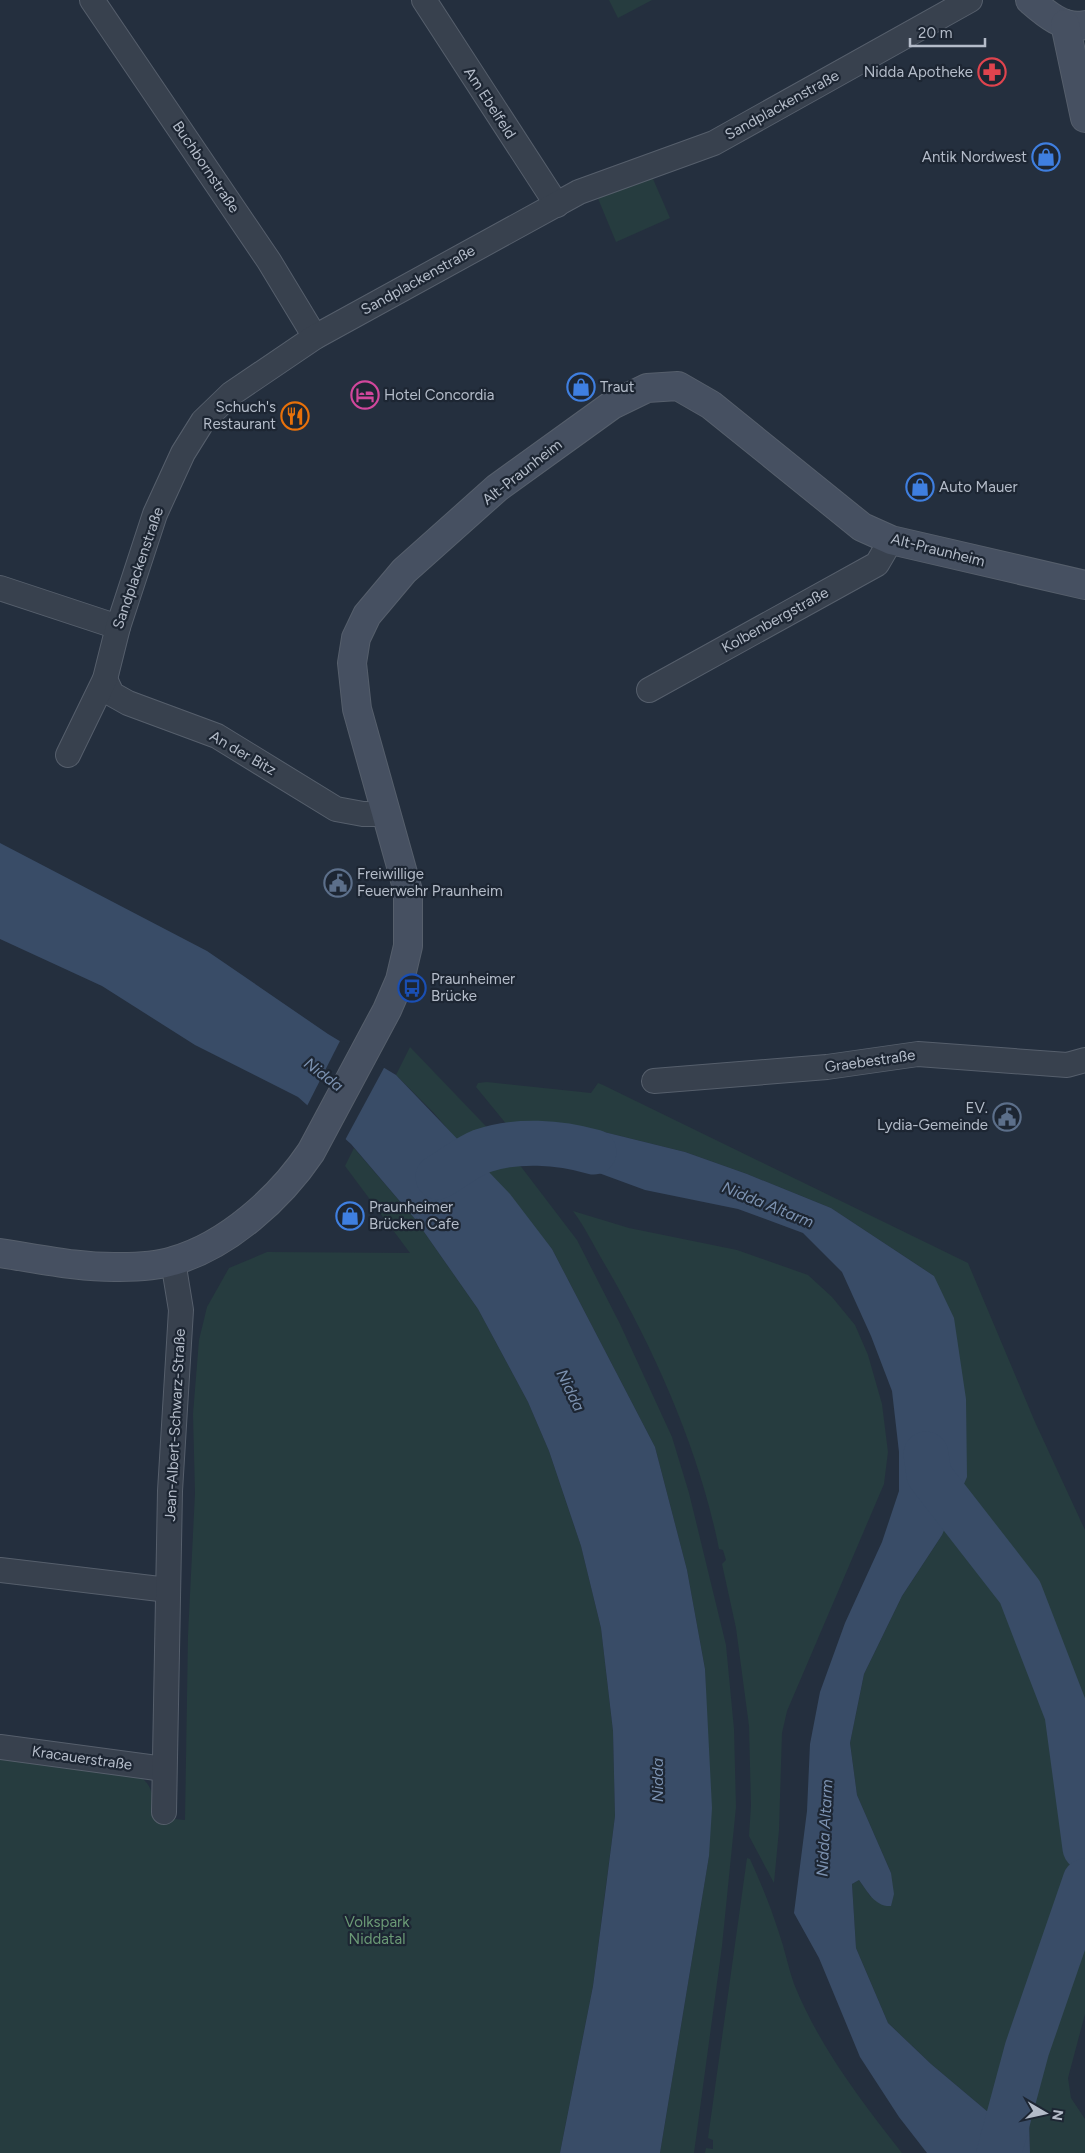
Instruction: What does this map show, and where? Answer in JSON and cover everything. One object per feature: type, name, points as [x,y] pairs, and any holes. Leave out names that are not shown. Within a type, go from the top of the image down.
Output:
[{"type":"main road","points":[[1030,0],[1046,14],[1075,24],[1085,118]]},
{"type":"main road","name":"Alt-Praunheim","points":[[0,1253],[92,1266],[129,1267],[173,1261],[191,1254],[237,1228],[279,1193],[311,1152],[375,1032],[400,980],[408,937],[408,891],[357,708],[352,663],[356,638],[367,615],[404,571],[498,488],[612,404],[647,388],[678,386],[711,405],[862,527],[891,540],[1085,585]]},
{"type":"street","name":"Buchbornstraße","points":[[92,0],[264,252],[315,337]]},
{"type":"street","name":"Am Ebelfeld","points":[[424,0],[558,205]]},
{"type":"street","name":"Sandplackenstraße","points":[[68,755],[105,679],[118,627],[155,514],[183,453],[203,421],[231,394],[315,337],[579,192],[714,143],[970,0]]},
{"type":"street","name":"Kolbenbergstraße","points":[[649,690],[877,564],[891,540]]},
{"type":"street","points":[[0,588],[118,627]]},
{"type":"street","name":"An der Bitz","points":[[105,679],[112,694],[128,703],[217,736],[336,809],[363,814],[387,814]]},
{"type":"street","name":"Graebestraße","points":[[654,1081],[827,1067],[918,1054],[1067,1065],[1085,1060]]},
{"type":"street","name":"Jean-Albert-Schwarz-Straße","points":[[164,1812],[172,1455],[181,1310],[173,1261]]},
{"type":"street","points":[[0,1570],[168,1590]]},
{"type":"street","name":"Kracauerstraße","points":[[0,1747],[164,1769]]},
{"type":"green space","points":[[609,0],[652,0],[618,18]]},
{"type":"green space","points":[[650,172],[670,218],[616,242],[597,196]]},
{"type":"green space","points":[[410,1047],[501,1142],[465,1149],[433,1112],[396,1075]]},
{"type":"green space","points":[[487,1082],[591,1093],[598,1083],[968,1263],[1035,1422],[1085,1530],[1085,2014],[1068,2078],[1071,2098],[1085,2119],[1085,2153],[1030,2153],[1027,2050],[988,2112],[931,2064],[888,2023],[856,1948],[852,1884],[859,1880],[871,1897],[891,1873],[857,1795],[850,1743],[864,1674],[902,1596],[942,1535],[934,1276],[831,1208],[747,1174],[685,1152],[600,1131],[535,1126],[526,1148],[476,1087],[478,1083]]},
{"type":"green space","name":"Volkspark Niddatal","points":[[354,1148],[415,1219],[478,1309],[528,1402],[549,1451],[581,1546],[601,1628],[613,1731],[615,1816],[593,1986],[560,2153],[0,2153],[0,1757],[139,1776],[148,1785],[152,1794],[152,1817],[185,1820],[188,1635],[195,1493],[193,1414],[199,1340],[207,1307],[229,1268],[267,1252],[410,1253],[345,1166]]},
{"type":"green space","points":[[519,1164],[577,1240],[620,1324],[672,1437],[689,1493],[726,1645],[734,1729],[736,1807],[722,1946],[694,2153],[660,2153],[709,1856],[705,1669],[687,1570],[655,1447],[552,1249],[482,1165]]},
{"type":"green space","points":[[573,1211],[629,1228],[737,1250],[808,1275],[832,1297],[855,1325],[868,1355],[882,1404],[888,1452],[884,1484],[787,1711],[782,1733],[779,1830],[774,1883],[749,1836],[751,1806],[749,1726],[736,1628],[722,1564],[726,1560],[723,1550],[719,1549],[711,1512],[687,1438],[657,1365],[623,1296]]},
{"type":"green space","points":[[747,1858],[750,1859],[773,1914],[794,1984],[804,2007],[828,2051],[856,2093],[902,2153],[705,2153],[706,2148],[713,2149],[713,2140],[708,2138]]},
{"type":"water","name":"Nidda","points":[[0,843],[207,951],[328,1034],[396,1075],[510,1194],[552,1249],[655,1447],[687,1570],[705,1669],[712,1808],[709,1856],[660,2153],[560,2153],[593,1986],[615,1816],[613,1731],[601,1628],[581,1546],[549,1451],[528,1402],[478,1309],[415,1219],[351,1144],[298,1097],[195,1045],[102,986],[0,939]]},
{"type":"water","points":[[538,1127],[600,1131],[685,1152],[747,1174],[831,1208],[934,1276],[954,1318],[966,1399],[967,1477],[942,1535],[902,1596],[864,1674],[850,1743],[857,1795],[891,1873],[894,1894],[891,1906],[885,1906],[872,1898],[859,1880],[852,1884],[856,1948],[888,2023],[931,2064],[988,2112],[1027,2049],[1030,2153],[927,2153],[899,2117],[860,2057],[819,1958],[794,1913],[807,1811],[810,1744],[820,1692],[845,1623],[882,1542],[899,1491],[899,1452],[892,1391],[871,1336],[842,1272],[803,1233],[738,1209],[645,1190],[577,1165],[532,1142]]},
{"type":"pier","points":[[341,1039],[385,1066],[344,1142],[306,1108]]},
{"type":"waterway","name":"Nidda Altarm","points":[[438,1177],[476,1154],[495,1147],[538,1143],[567,1146],[594,1152]]},
{"type":"waterway","name":"Nidda Altarm","points":[[926,1454],[929,1475],[1020,1592],[1067,1714],[1085,1848]]},
{"type":"waterway","name":"Nidda Altarm","points":[[999,2153],[1027,2049],[1085,1881]]},
{"type":"place","name":"Nidda Apotheke","points":[[992,72]]},
{"type":"place","name":"Antik Nordwest","points":[[1046,157]]},
{"type":"place","name":"Traut","points":[[581,387]]},
{"type":"place","name":"Hotel Concordia","points":[[365,395]]},
{"type":"place","name":"Schuch's Restaurant","points":[[295,416]]},
{"type":"place","name":"Auto Mauer","points":[[920,487]]},
{"type":"place","name":"Freiwillige Feuerwehr Praunheim","points":[[338,883]]},
{"type":"place","name":"Praunheimer Brücke","points":[[412,988]]},
{"type":"place","name":"EV. Lydia-Gemeinde","points":[[1007,1117]]},
{"type":"place","name":"Praunheimer Brücken Cafe","points":[[350,1216]]}]
